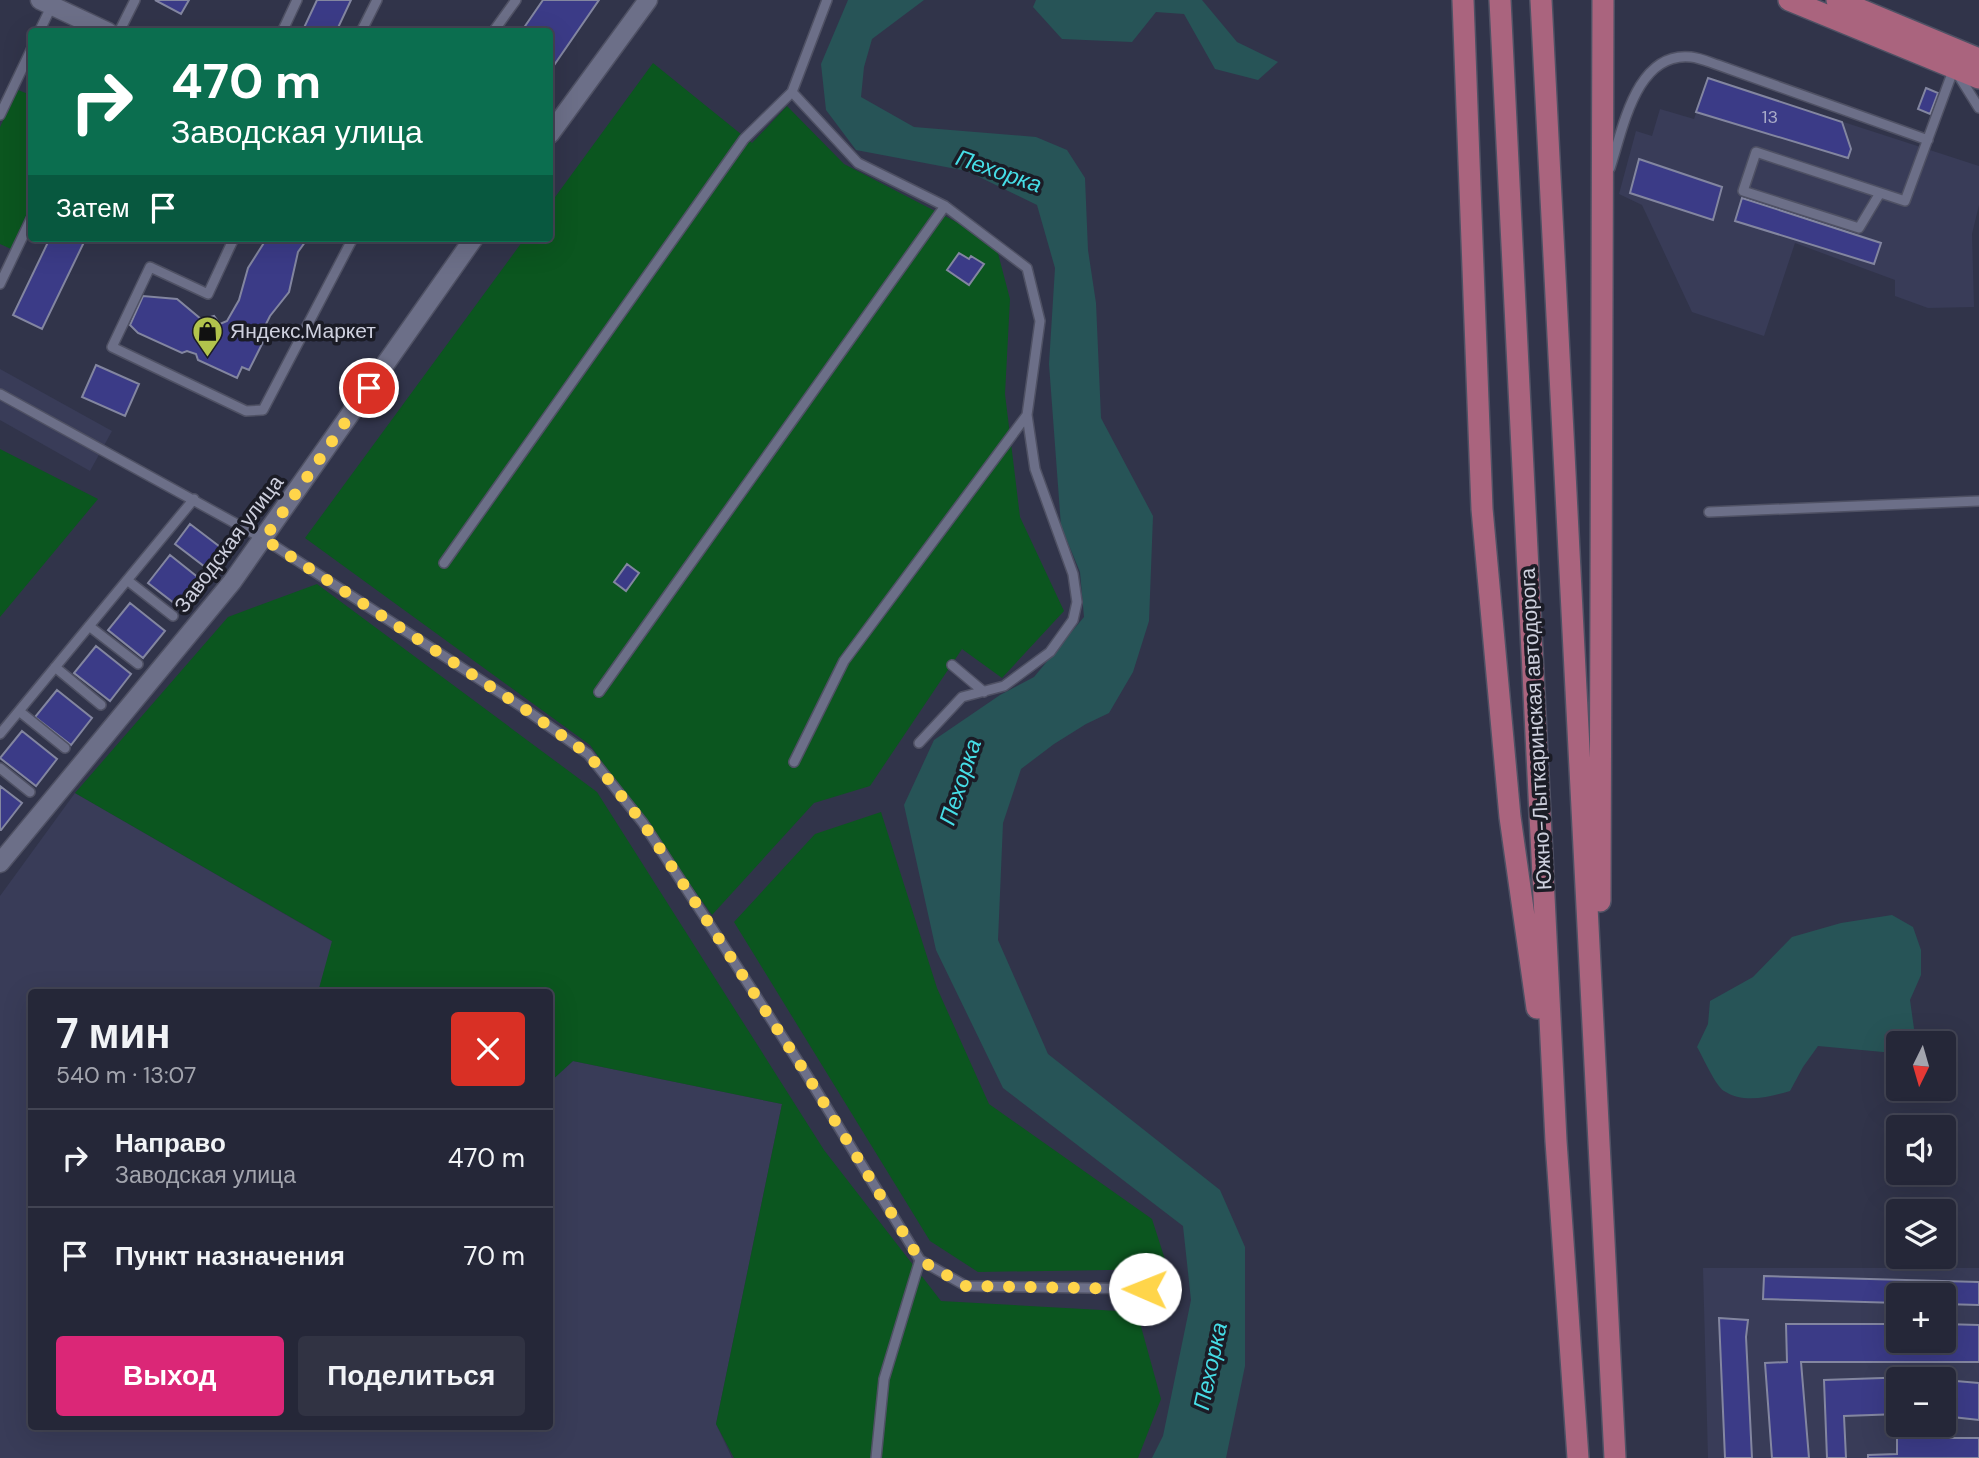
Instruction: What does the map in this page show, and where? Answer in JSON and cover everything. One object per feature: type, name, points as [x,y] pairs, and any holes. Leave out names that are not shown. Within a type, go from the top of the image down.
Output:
[{"type":"main road","points":[[1463,0],[1482,509],[1510,817],[1556,1141]]},
{"type":"main road","name":"Южно-Лыткаринская автодорога","points":[[1500,0],[1556,1141],[1578,1458]]},
{"type":"main road","name":"Южно-Лыткаринская автодорога","points":[[1541,0],[1615,1458]]},
{"type":"main road","points":[[1600,1138],[1604,0]]},
{"type":"main road","points":[[1789,0],[1979,78]]},
{"type":"main road","points":[[1837,0],[1979,59]]},
{"type":"street","points":[[553,131],[648,0]]},
{"type":"street","points":[[46,3],[99,28]]},
{"type":"street","name":"Заводская улица","points":[[0,863],[232,582],[471,242]]},
{"type":"lane","points":[[121,28],[135,0]]},
{"type":"lane","points":[[284,28],[297,0]]},
{"type":"lane","points":[[363,28],[377,0]]},
{"type":"lane","points":[[496,28],[516,0]]},
{"type":"lane","points":[[444,563],[744,139],[792,92],[827,0]]},
{"type":"lane","points":[[40,28],[46,3]]},
{"type":"lane","points":[[0,115],[28,56]]},
{"type":"lane","points":[[1609,170],[1634,96],[1647,73],[1668,60],[1690,57],[1928,140]]},
{"type":"lane","points":[[1954,68],[1979,108]]},
{"type":"lane","points":[[1880,193],[1858,228],[1743,191],[1756,152],[1905,201],[1954,68]]},
{"type":"lane","points":[[792,92],[858,163],[945,206],[1027,268],[1040,321],[1027,415],[1035,469],[1073,574],[1077,602],[1073,620],[1050,652],[1004,686],[962,697],[919,743]]},
{"type":"lane","points":[[599,692],[945,206]]},
{"type":"lane","points":[[0,284],[28,225]]},
{"type":"lane","points":[[232,242],[208,294],[150,267],[112,347],[246,411],[263,410],[351,242]]},
{"type":"lane","points":[[0,394],[264,539],[522,707],[588,754],[643,823],[727,951],[920,1260],[966,1286],[1145,1289]]},
{"type":"lane","points":[[794,761],[844,661],[1027,415]]},
{"type":"lane","points":[[0,734],[194,499]]},
{"type":"lane","points":[[1709,512],[1979,501]]},
{"type":"lane","points":[[127,580],[173,616]]},
{"type":"lane","points":[[89,626],[138,664]]},
{"type":"lane","points":[[952,665],[984,691]]},
{"type":"lane","points":[[55,667],[101,705]]},
{"type":"lane","points":[[19,711],[65,748]]},
{"type":"lane","points":[[0,768],[30,792]]},
{"type":"lane","points":[[876,1458],[884,1379],[920,1260]]},
{"type":"shaded area","points":[[1708,78],[1979,166],[1979,205],[1972,234],[1974,307],[1928,308],[1895,296],[1895,280],[1795,243],[1764,336],[1692,312],[1642,205],[1619,194],[1636,131],[1652,136],[1660,109],[1694,119]]},
{"type":"shaded area","points":[[0,369],[112,431],[90,471],[0,420]]},
{"type":"shaded area","points":[[75,793],[333,942],[319,989],[28,989],[28,1430],[553,1430],[553,1079],[573,1061],[782,1104],[716,1424],[732,1458],[0,1458],[0,896]]},
{"type":"shaded area","points":[[1703,1268],[1979,1268],[1979,1458],[1708,1458]]},
{"type":"green space","points":[[653,63],[752,143],[787,106],[844,164],[995,242],[1010,299],[1005,394],[1020,517],[1064,611],[1002,678],[962,649],[870,786],[814,803],[712,915],[590,745],[305,538],[522,242],[553,242],[553,200]]},
{"type":"green space","points":[[18,90],[28,94],[28,211],[11,249],[0,244],[0,127]]},
{"type":"green space","points":[[0,449],[98,499],[0,617]]},
{"type":"green space","points":[[317,584],[597,792],[824,1150],[941,1301],[1137,1312],[1161,1399],[1138,1458],[734,1458],[716,1424],[782,1104],[573,1061],[553,1079],[553,989],[319,989],[332,941],[75,793],[228,617]]},
{"type":"green space","points":[[881,812],[937,988],[989,1104],[1152,1219],[1168,1269],[978,1272],[930,1241],[734,922],[815,834]]},
{"type":"water","name":"Пехорка","points":[[848,0],[924,0],[872,39],[864,67],[861,97],[914,127],[1036,137],[1067,150],[1085,178],[1088,250],[1096,303],[1101,418],[1153,516],[1149,621],[1133,672],[1109,713],[1054,744],[1021,769],[1003,823],[998,940],[1048,1054],[1220,1190],[1245,1247],[1245,1366],[1226,1458],[1152,1458],[1163,1436],[1191,1300],[1183,1226],[1003,1088],[936,950],[904,805],[934,740],[1000,695],[1034,677],[1084,617],[1080,572],[1061,526],[1049,364],[1055,268],[1037,205],[967,171],[856,150],[826,110],[821,64]]},
{"type":"water","points":[[1036,0],[1202,0],[1237,42],[1278,62],[1258,80],[1215,69],[1184,14],[1156,12],[1132,42],[1062,39],[1033,7]]},
{"type":"water","points":[[1892,915],[1913,927],[1921,950],[1921,975],[1910,1000],[1914,1031],[1886,1031],[1886,1052],[1818,1046],[1790,1091],[1748,1098],[1724,1091],[1697,1047],[1708,1024],[1710,1001],[1753,977],[1792,937],[1841,923]]},
{"type":"building","points":[[155,0],[189,0],[181,14]]},
{"type":"building","points":[[317,0],[351,0],[338,28],[304,28]]},
{"type":"building","points":[[543,0],[599,0],[553,67],[553,28],[524,28]]},
{"type":"building","points":[[1708,78],[1842,122],[1851,149],[1848,158],[1696,112]]},
{"type":"building","points":[[1926,88],[1938,93],[1930,114],[1918,109]]},
{"type":"building","points":[[1639,159],[1722,187],[1713,220],[1630,193]]},
{"type":"building","points":[[1742,198],[1881,243],[1874,264],[1735,221]]},
{"type":"building","points":[[48,242],[84,242],[42,329],[13,315]]},
{"type":"building","points":[[264,242],[305,242],[298,252],[289,292],[270,316],[265,326],[270,328],[249,370],[242,367],[237,378],[198,360],[196,354],[187,351],[182,353],[138,333],[130,325],[143,296],[177,299],[207,324],[210,317],[214,316],[220,324],[227,321],[239,300],[248,268]]},
{"type":"building","points":[[959,253],[984,264],[969,285],[947,270]]},
{"type":"building","points":[[96,365],[139,384],[125,416],[82,397]]},
{"type":"building","points":[[190,524],[228,553],[213,573],[175,544]]},
{"type":"building","points":[[170,555],[205,583],[183,610],[148,583]]},
{"type":"building","points":[[627,564],[639,573],[626,591],[614,582]]},
{"type":"building","points":[[130,603],[165,631],[143,658],[108,630]]},
{"type":"building","points":[[96,646],[131,674],[110,701],[74,673]]},
{"type":"building","points":[[57,690],[92,718],[71,745],[35,717]]},
{"type":"building","points":[[22,731],[57,759],[36,786],[0,758]]},
{"type":"building","points":[[0,786],[22,803],[1,830],[0,830]]},
{"type":"building","points":[[1764,1276],[1979,1282],[1979,1305],[1956,1304],[1956,1283],[1886,1283],[1886,1303],[1763,1299]]},
{"type":"building","points":[[1719,1318],[1748,1320],[1746,1337],[1752,1458],[1725,1458]]},
{"type":"building","points":[[1786,1324],[1886,1324],[1886,1353],[1956,1353],[1956,1324],[1979,1325],[1979,1362],[1801,1362],[1809,1458],[1772,1458],[1765,1363],[1787,1362]]},
{"type":"building","points":[[1886,1378],[1886,1414],[1844,1416],[1846,1458],[1827,1458],[1824,1380]]},
{"type":"building","points":[[1956,1381],[1979,1383],[1979,1420],[1956,1417]]},
{"type":"building","points":[[1897,1438],[1979,1438],[1979,1458],[1868,1458],[1868,1455],[1897,1454]]},
{"type":"place","name":"Яндекс.Маркет","points":[[207,358]]},
{"type":"route","points":[[369,388],[264,539],[522,707],[588,754],[643,823],[699,908],[805,1072],[920,1260],[966,1286],[1145,1289]]}]
